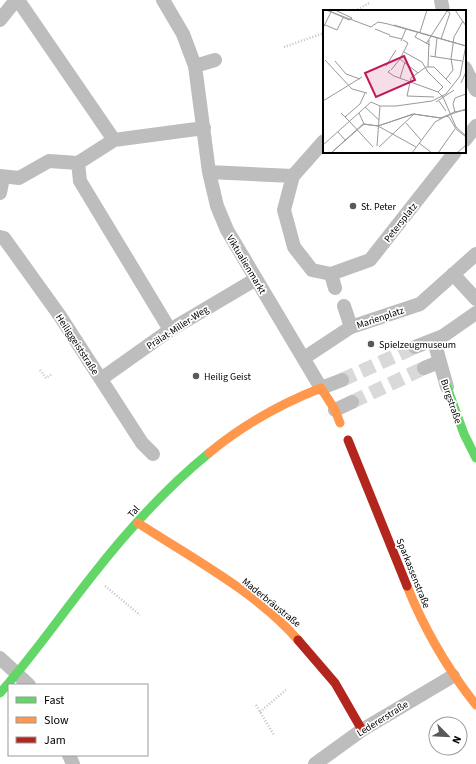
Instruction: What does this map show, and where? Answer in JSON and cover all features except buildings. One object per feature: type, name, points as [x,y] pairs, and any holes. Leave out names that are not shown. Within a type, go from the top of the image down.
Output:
[{"type":"street","points":[[0,20],[17,0],[114,140]]},
{"type":"street","name":"Viktualienmarkt","points":[[163,0],[183,34],[195,66],[209,172],[217,206],[227,230],[321,388]]},
{"type":"street","points":[[441,0],[443,10]]},
{"type":"street","points":[[195,66],[215,60]]},
{"type":"street","points":[[470,71],[476,90]]},
{"type":"street","points":[[466,139],[476,126]]},
{"type":"street","points":[[0,193],[1,177],[18,178],[49,161],[78,163],[114,140],[204,128]]},
{"type":"street","points":[[323,142],[293,176],[284,210],[294,248],[312,270],[331,274],[335,288]]},
{"type":"street","name":"Petersplatz","points":[[331,274],[370,260],[455,153]]},
{"type":"street","points":[[78,163],[80,181],[170,330]]},
{"type":"street","points":[[209,172],[293,176]]},
{"type":"street","name":"Heiliggeiststraße","points":[[0,237],[4,238],[55,310],[142,443],[153,454]]},
{"type":"street","name":"Marienplatz","points":[[304,358],[351,327],[420,304],[476,254]]},
{"type":"street","points":[[453,274],[476,299]]},
{"type":"street","name":"Prälat-Miller-Weg","points":[[101,379],[170,330],[256,279]]},
{"type":"street","points":[[344,306],[351,327]]},
{"type":"street","points":[[415,347],[434,341],[476,313]]},
{"type":"street","name":"Burgstraße","points":[[434,341],[438,362],[464,434],[476,458]]},
{"type":"street","points":[[424,368],[438,362]]},
{"type":"street","points":[[342,380],[321,388],[338,417],[352,402]]},
{"type":"street","name":"Tal","points":[[9,684],[34,656],[93,575],[176,481],[261,415],[303,394],[321,388]]},
{"type":"street","name":"Sparkassenstraße","points":[[348,440],[421,620],[453,676],[476,705]]},
{"type":"street","name":"Maderbräustraße","points":[[138,523],[245,592],[291,631],[335,683],[362,730]]},
{"type":"street","points":[[0,658],[28,684]]},
{"type":"street","name":"Ledererstraße","points":[[315,764],[362,730],[453,676]]},
{"type":"street","name":"Tal","points":[[0,693],[8,685]]},
{"type":"path","points":[[358,10],[369,3]]},
{"type":"path","points":[[284,47],[323,33]]},
{"type":"path","points":[[40,370],[46,378],[52,374]]},
{"type":"path","points":[[93,575],[140,615]]},
{"type":"path","points":[[260,712],[287,689]]},
{"type":"path","points":[[256,705],[274,736]]},
{"type":"tunnel","points":[[342,380],[415,347]]},
{"type":"tunnel","points":[[352,402],[424,368]]},
{"type":"traffic: fast","points":[[447,387],[464,434],[476,458]]},
{"type":"traffic: fast","points":[[0,693],[105,559],[162,496],[209,453]]},
{"type":"traffic: slow","points":[[209,453],[235,433],[262,416],[321,388],[335,410],[340,423]]},
{"type":"traffic: slow","points":[[138,523],[244,591],[282,623],[298,640]]},
{"type":"traffic: slow","points":[[407,586],[421,618],[437,648],[455,677],[476,705]]},
{"type":"traffic: jam","points":[[348,440],[407,586]]},
{"type":"traffic: jam","points":[[298,640],[335,683],[362,730]]},
{"type":"place","name":"St. Peter","points":[[353,206]]},
{"type":"place","name":"Spielzeugmuseum","points":[[371,344]]},
{"type":"place","name":"Heilig Geist","points":[[196,376]]}]
